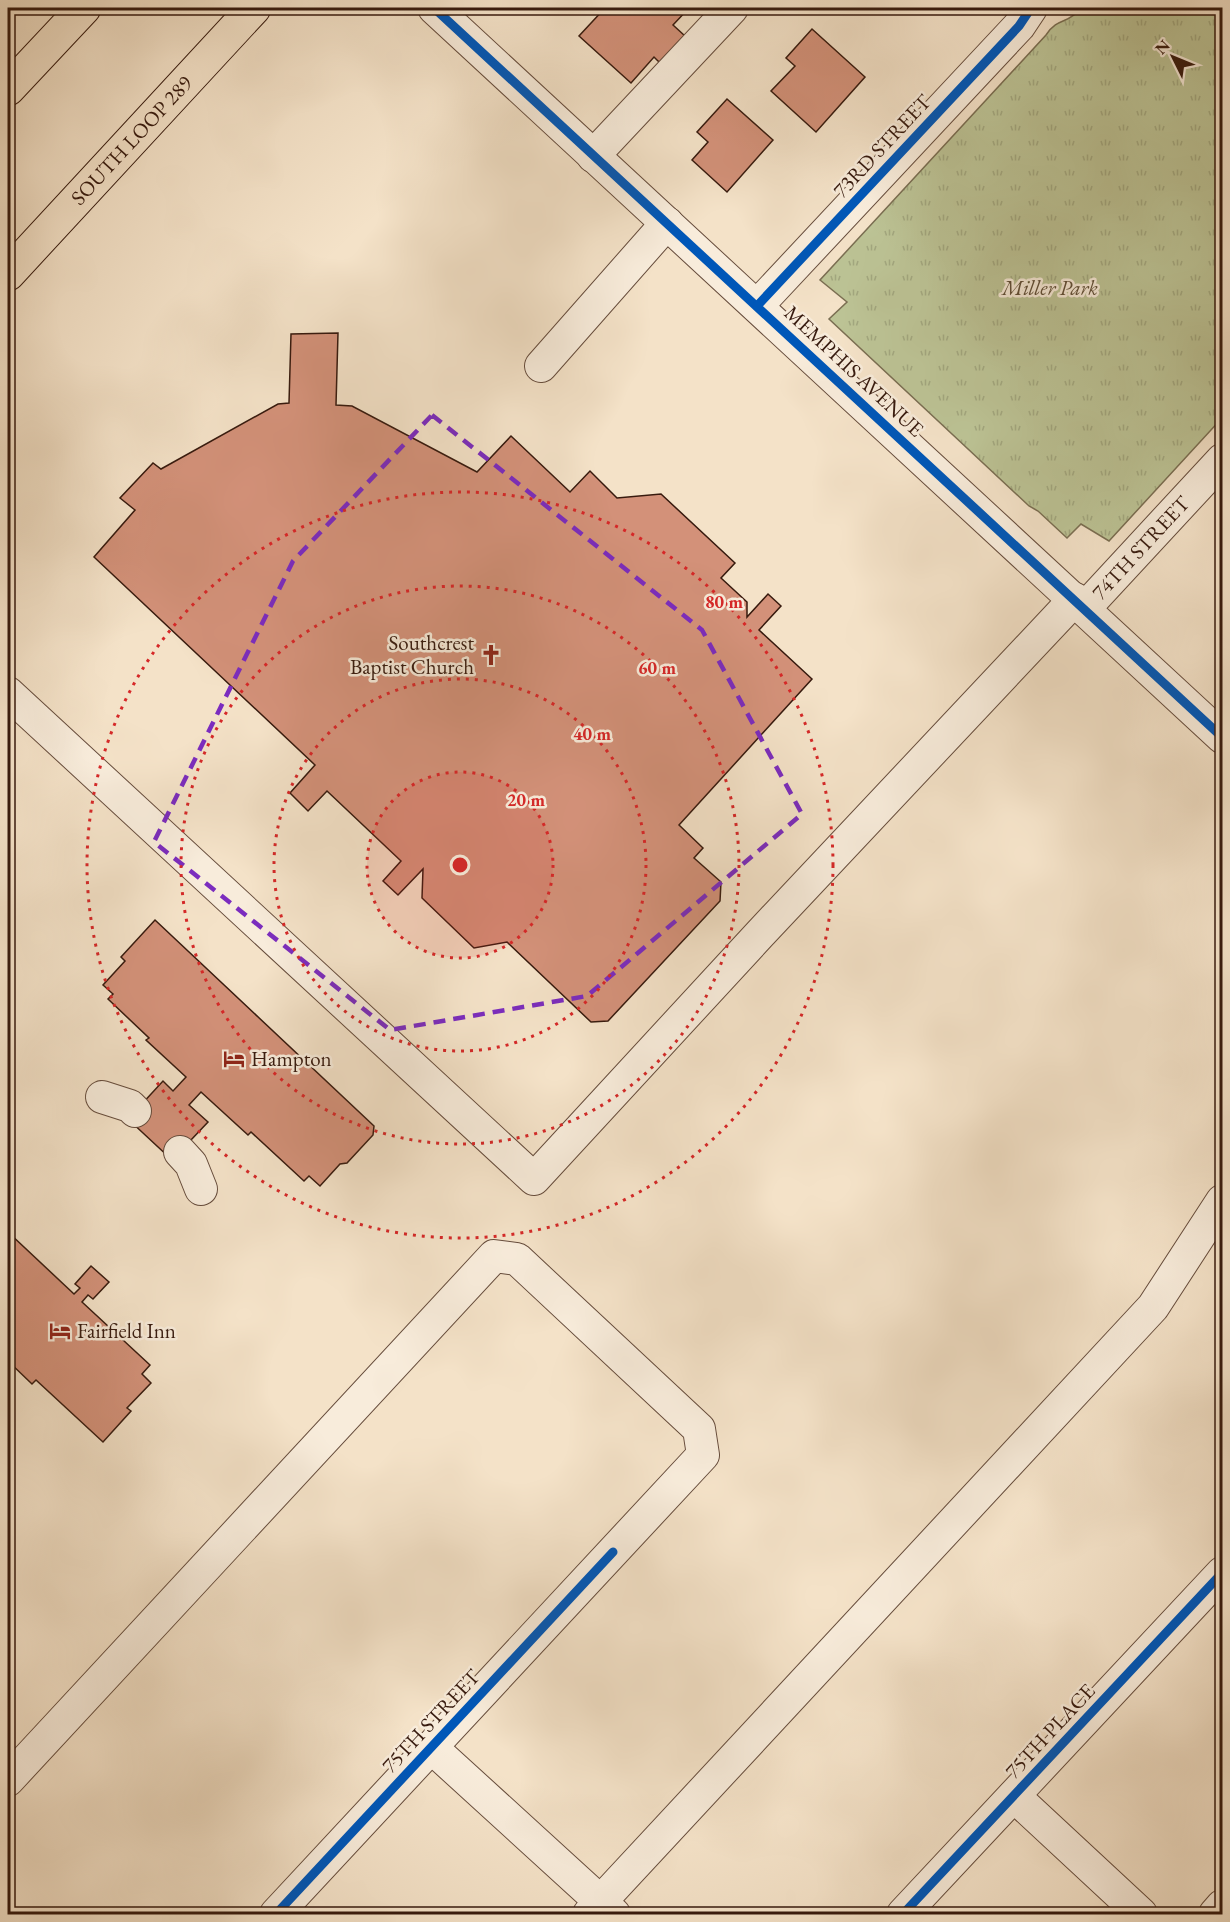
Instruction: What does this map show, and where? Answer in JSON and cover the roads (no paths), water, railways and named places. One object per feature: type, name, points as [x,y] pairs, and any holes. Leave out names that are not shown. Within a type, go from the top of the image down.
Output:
[{"type":"main road","points":[[8,89],[84,8]]},
{"type":"main road","name":"SOUTH LOOP 289","points":[[8,274],[254,8]]},
{"type":"street","name":"MEMPHIS AVENUE","points":[[434,8],[1222,737]]},
{"type":"street","points":[[593,156],[732,8]]},
{"type":"street","name":"73RD STREET","points":[[757,306],[1019,26],[1030,8]]},
{"type":"street","points":[[541,366],[667,223]]},
{"type":"street","name":"74TH STREET","points":[[8,693],[534,1179],[759,935],[1222,460]]},
{"type":"street","points":[[102,1097],[130,1106],[135,1111]]},
{"type":"street","points":[[180,1152],[191,1164],[201,1189]]},
{"type":"street","points":[[431,1747],[601,1910],[1154,1307],[1222,1201]]},
{"type":"street","name":"75TH STREET","points":[[8,1780],[494,1256],[517,1259],[699,1429],[703,1455],[276,1914]]},
{"type":"street","name":"75TH PLACE","points":[[903,1914],[1222,1573]]},
{"type":"street","points":[[1014,1796],[1141,1914]]},
{"type":"street","points":[[1215,1914],[1222,1906]]},
{"type":"place","name":"Southcrest Baptist Church","points":[[491,655]]},
{"type":"place","name":"Hampton","points":[[234,1059]]},
{"type":"place","name":"Fairfield Inn","points":[[60,1331]]},
{"type":"park label","name":"Miller Park","points":[[1050,288]]}]
